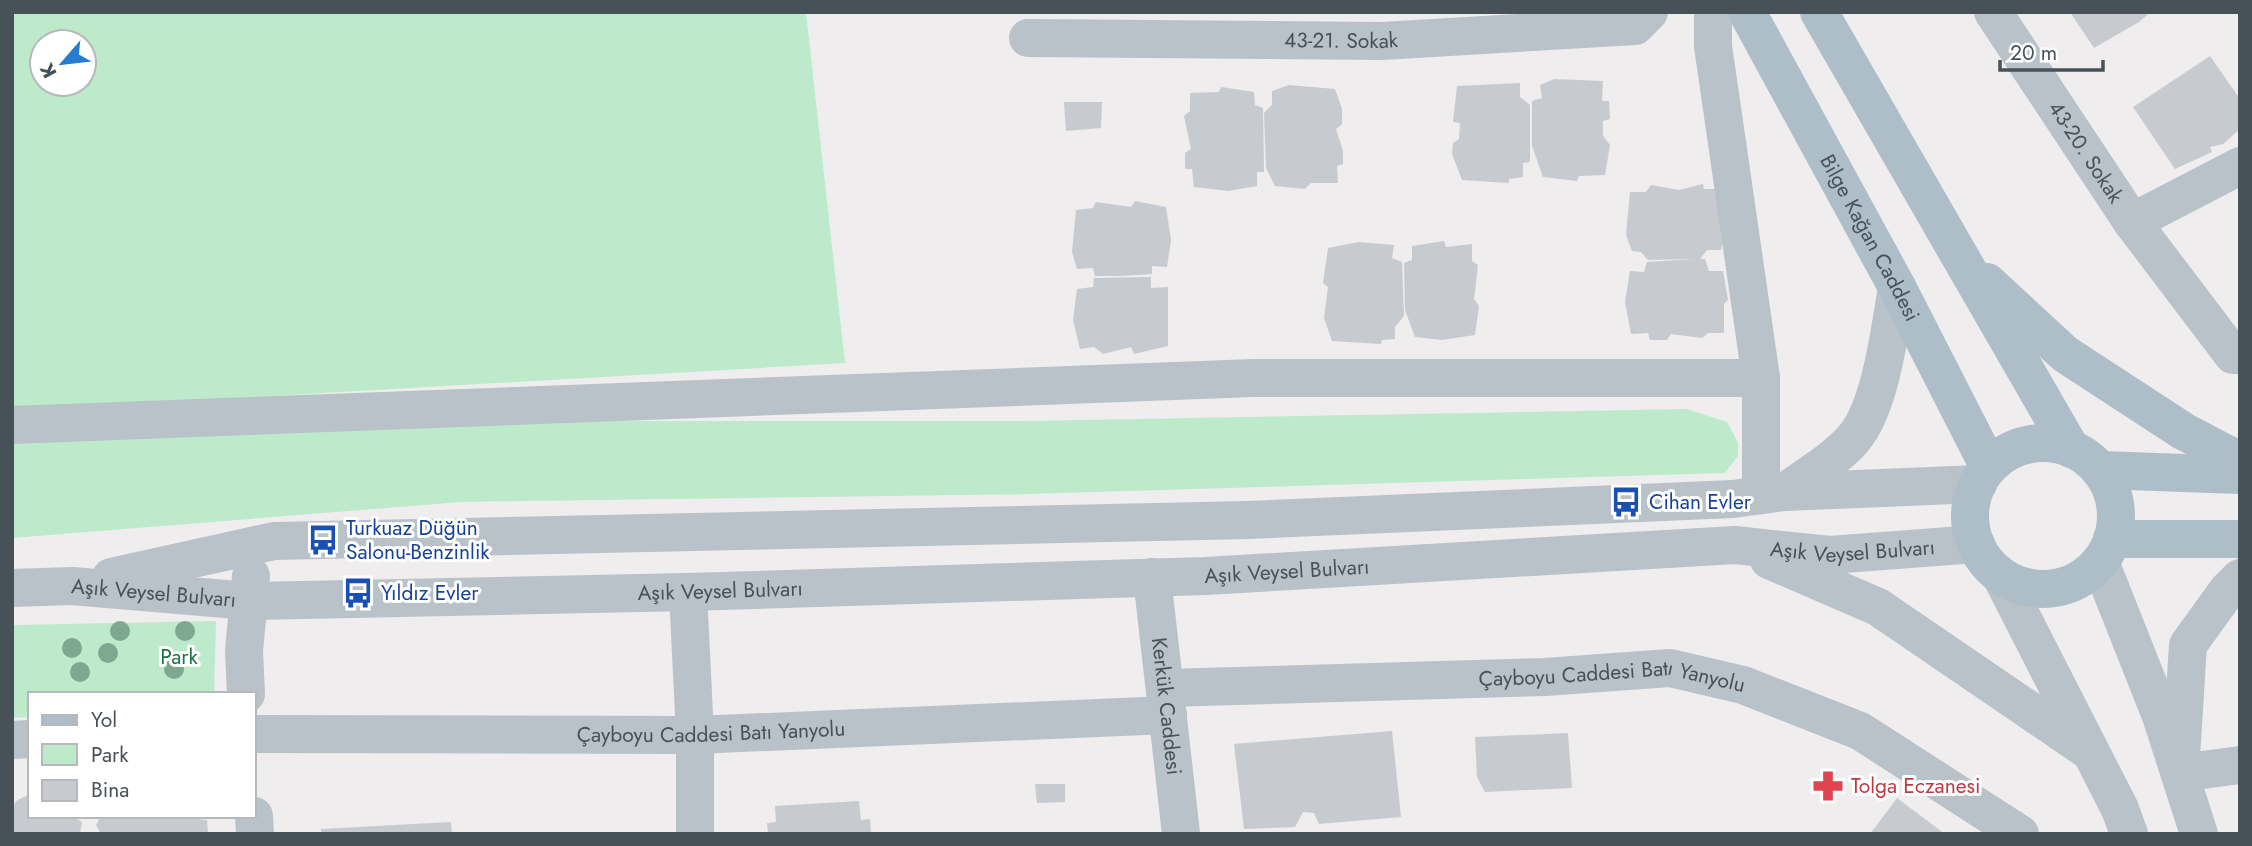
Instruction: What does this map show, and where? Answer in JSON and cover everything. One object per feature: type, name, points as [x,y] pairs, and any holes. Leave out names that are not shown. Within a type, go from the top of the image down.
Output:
[{"type":"main road","name":"Bilge Kağan Caddesi","points":[[1747,12],[1897,287],[1984,475]]},
{"type":"main road","points":[[1819,12],[1957,254],[2085,460],[2114,498],[2116,519],[2106,551],[2081,579],[2051,589],[2020,586],[2001,576],[1986,562],[1976,544],[1970,514],[1973,494],[1984,475],[2005,454],[2025,446],[2045,443],[2085,460],[2240,475]]},
{"type":"main road","points":[[1957,254],[2065,354],[2183,431],[2240,461]]},
{"type":"main road","points":[[2106,551],[2240,539]]},
{"type":"street","name":"43-21. Sokak","points":[[1028,38],[1382,41],[1635,26],[1649,12]]},
{"type":"street","points":[[1713,12],[1713,46],[1761,378],[1773,494],[1838,454],[1856,436],[1882,373],[1897,287]]},
{"type":"street","name":"43-20. Sokak","points":[[1993,12],[2132,222],[2233,355],[2240,355]]},
{"type":"street","points":[[2132,222],[2240,166]]},
{"type":"street","points":[[12,425],[1253,378],[1761,378]]},
{"type":"street","name":"Aşık Veysel Bulvarı","points":[[72,586],[274,541],[1248,520],[1705,500],[1984,475]]},
{"type":"street","name":"Aşık Veysel Bulvarı","points":[[72,586],[249,601],[688,592],[1152,577],[1735,545],[1829,555],[1976,544]]},
{"type":"street","points":[[1735,545],[1878,607],[2089,751]]},
{"type":"street","points":[[246,692],[244,651],[253,546]]},
{"type":"street","points":[[2106,551],[2199,834]]},
{"type":"street","points":[[2001,576],[2089,751],[2116,825]]},
{"type":"street","name":"Kerkük Caddesi","points":[[1152,577],[1181,834]]},
{"type":"street","points":[[2180,773],[2188,645],[2227,591],[2240,578]]},
{"type":"street","points":[[12,588],[72,586]]},
{"type":"street","points":[[688,592],[695,735],[695,834]]},
{"type":"street","name":"Çayboyu Caddesi Batı Yanyolu","points":[[256,734],[695,735],[1670,668],[1743,685],[1860,731],[2020,834]]},
{"type":"street","points":[[2180,773],[2240,765]]},
{"type":"green space","points":[[12,12],[806,12],[845,363],[12,411]]},
{"type":"green space","points":[[1687,409],[1727,422],[1738,443],[1738,456],[1725,473],[1027,494],[461,502],[12,538],[12,443],[459,421],[1028,421]]},
{"type":"green space","name":"Park","points":[[216,621],[214,692],[28,692],[28,717],[12,718],[12,625]]},
{"type":"building","points":[[2070,12],[2151,12],[2094,48]]},
{"type":"building","points":[[2210,56],[2240,99],[2240,129],[2223,144],[2210,147],[2212,152],[2175,169],[2133,107]]},
{"type":"building","points":[[1554,79],[1603,81],[1602,101],[1609,101],[1610,119],[1603,121],[1603,136],[1610,145],[1605,175],[1579,176],[1577,181],[1543,177],[1532,146],[1532,101],[1542,98],[1540,85]]},
{"type":"building","points":[[1520,83],[1520,97],[1530,105],[1530,162],[1523,163],[1523,177],[1509,179],[1509,183],[1462,180],[1452,154],[1453,143],[1459,139],[1460,123],[1453,122],[1457,86]]},
{"type":"building","points":[[1289,85],[1335,89],[1342,109],[1342,124],[1336,129],[1343,151],[1343,164],[1337,166],[1338,183],[1311,183],[1305,189],[1275,186],[1266,168],[1264,113],[1272,105],[1272,91]]},
{"type":"building","points":[[1221,87],[1254,92],[1255,105],[1263,108],[1264,172],[1257,172],[1257,186],[1228,191],[1194,187],[1192,169],[1185,169],[1185,153],[1191,149],[1184,116],[1190,111],[1190,93],[1219,92]]},
{"type":"building","points":[[1064,102],[1102,102],[1101,128],[1066,131]]},
{"type":"building","points":[[1703,184],[1704,189],[1720,189],[1725,234],[1721,250],[1707,250],[1700,259],[1705,259],[1709,271],[1723,271],[1728,300],[1724,304],[1724,333],[1708,333],[1702,338],[1671,334],[1667,340],[1650,340],[1648,333],[1631,334],[1625,302],[1630,271],[1644,272],[1647,262],[1694,259],[1648,260],[1641,252],[1632,251],[1626,235],[1630,192],[1646,192],[1651,185],[1679,190]]},
{"type":"building","points":[[1135,201],[1166,207],[1171,240],[1167,267],[1152,266],[1152,274],[1121,276],[1095,276],[1093,268],[1077,269],[1072,252],[1076,210],[1093,208],[1096,202],[1131,207]]},
{"type":"building","points":[[1444,241],[1446,247],[1472,244],[1472,261],[1478,265],[1474,299],[1479,306],[1475,335],[1442,340],[1415,337],[1405,310],[1404,263],[1412,260],[1412,246]]},
{"type":"building","points":[[1359,242],[1394,245],[1392,258],[1402,262],[1404,316],[1395,327],[1395,339],[1382,340],[1381,344],[1332,341],[1324,318],[1328,287],[1323,283],[1328,248]]},
{"type":"building","points":[[1151,277],[1151,288],[1168,287],[1168,346],[1134,354],[1131,347],[1103,354],[1094,347],[1080,349],[1073,320],[1077,289],[1093,287],[1094,278]]},
{"type":"building","points":[[1392,731],[1401,817],[1319,824],[1314,813],[1303,812],[1295,827],[1244,829],[1234,744]]},
{"type":"building","points":[[1568,733],[1572,788],[1485,792],[1477,777],[1475,737]]},
{"type":"building","points":[[1035,784],[1065,784],[1065,802],[1037,803]]},
{"type":"building","points":[[28,795],[28,818],[75,818],[82,822],[80,834],[12,834],[12,810],[16,801]]},
{"type":"building","points":[[1897,798],[1945,834],[1870,834]]},
{"type":"building","points":[[859,801],[861,820],[870,819],[871,834],[768,834],[767,823],[776,822],[775,806]]},
{"type":"building","points":[[100,818],[188,818],[207,820],[208,834],[101,834],[96,825]]},
{"type":"building","points":[[451,822],[452,834],[322,834],[321,829]]},
{"type":"place","name":"Cihan Evler","points":[[1626,502]]},
{"type":"place","name":"Turkuaz Düğün Salonu-Benzinlik","points":[[323,540]]},
{"type":"place","name":"Yıldız Evler","points":[[358,593]]},
{"type":"place","name":"Tolga Eczanesi","points":[[1828,786]]}]
